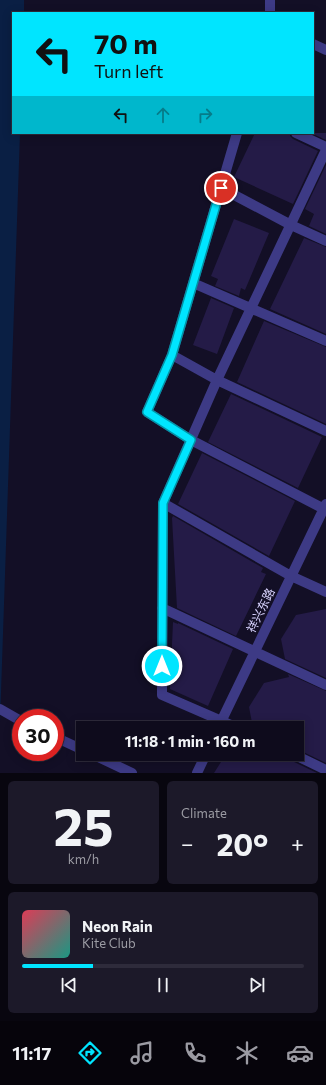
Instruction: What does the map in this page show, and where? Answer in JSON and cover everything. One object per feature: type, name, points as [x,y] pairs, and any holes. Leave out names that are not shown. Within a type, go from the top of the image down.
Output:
[{"type":"street","points":[[270,0],[270,12]]},
{"type":"street","points":[[314,44],[326,50]]},
{"type":"street","points":[[237,134],[172,355],[147,412],[191,440],[325,507]]},
{"type":"street","points":[[298,134],[326,147]]},
{"type":"street","points":[[214,721],[162,695],[163,503],[217,380],[326,150]]},
{"type":"street","points":[[221,188],[291,225],[326,241]]},
{"type":"street","points":[[193,283],[326,341]]},
{"type":"street","points":[[172,355],[217,380],[326,431]]},
{"type":"street","points":[[163,503],[291,576],[326,592]]},
{"type":"street","name":"祥兴东路","points":[[221,721],[325,507]]},
{"type":"street","points":[[162,608],[326,685]]},
{"type":"street","points":[[0,709],[12,716]]},
{"type":"street","points":[[64,740],[76,746]]},
{"type":"street","points":[[304,759],[326,770]]},
{"type":"street","points":[[107,761],[132,773]]},
{"type":"street","points":[[197,773],[203,761]]},
{"type":"water","points":[[0,0],[24,0],[24,12],[12,12],[12,134],[20,134],[0,722]]},
{"type":"building","points":[[326,133],[326,140],[313,134]]},
{"type":"building","points":[[255,134],[290,134],[293,139],[318,151],[293,204],[234,177]]},
{"type":"building","points":[[326,165],[326,234],[309,226],[314,214],[305,209]]},
{"type":"building","points":[[234,219],[269,233],[245,290],[241,288],[239,296],[215,286],[218,279],[211,276]]},
{"type":"building","points":[[304,238],[326,247],[326,334],[270,309]]},
{"type":"building","points":[[211,298],[234,308],[217,354],[193,345]]},
{"type":"building","points":[[264,321],[326,347],[326,424],[237,382]]},
{"type":"building","points":[[231,394],[322,437],[298,488],[208,442]]},
{"type":"building","points":[[202,453],[295,501],[269,556],[178,504]]},
{"type":"building","points":[[173,516],[263,568],[261,572],[266,574],[236,636],[177,608]]},
{"type":"building","points":[[326,609],[326,678],[285,659],[281,639],[296,615]]},
{"type":"building","points":[[173,622],[233,649],[208,706],[170,689]]},
{"type":"building","points":[[288,674],[326,691],[326,763],[304,752],[304,721],[252,721],[249,707],[264,683],[289,677]]},
{"type":"building","points":[[222,761],[292,761],[317,773],[214,773]]},
{"type":"route","points":[[162,666],[163,503],[191,440],[147,412],[172,355],[221,188]]}]
